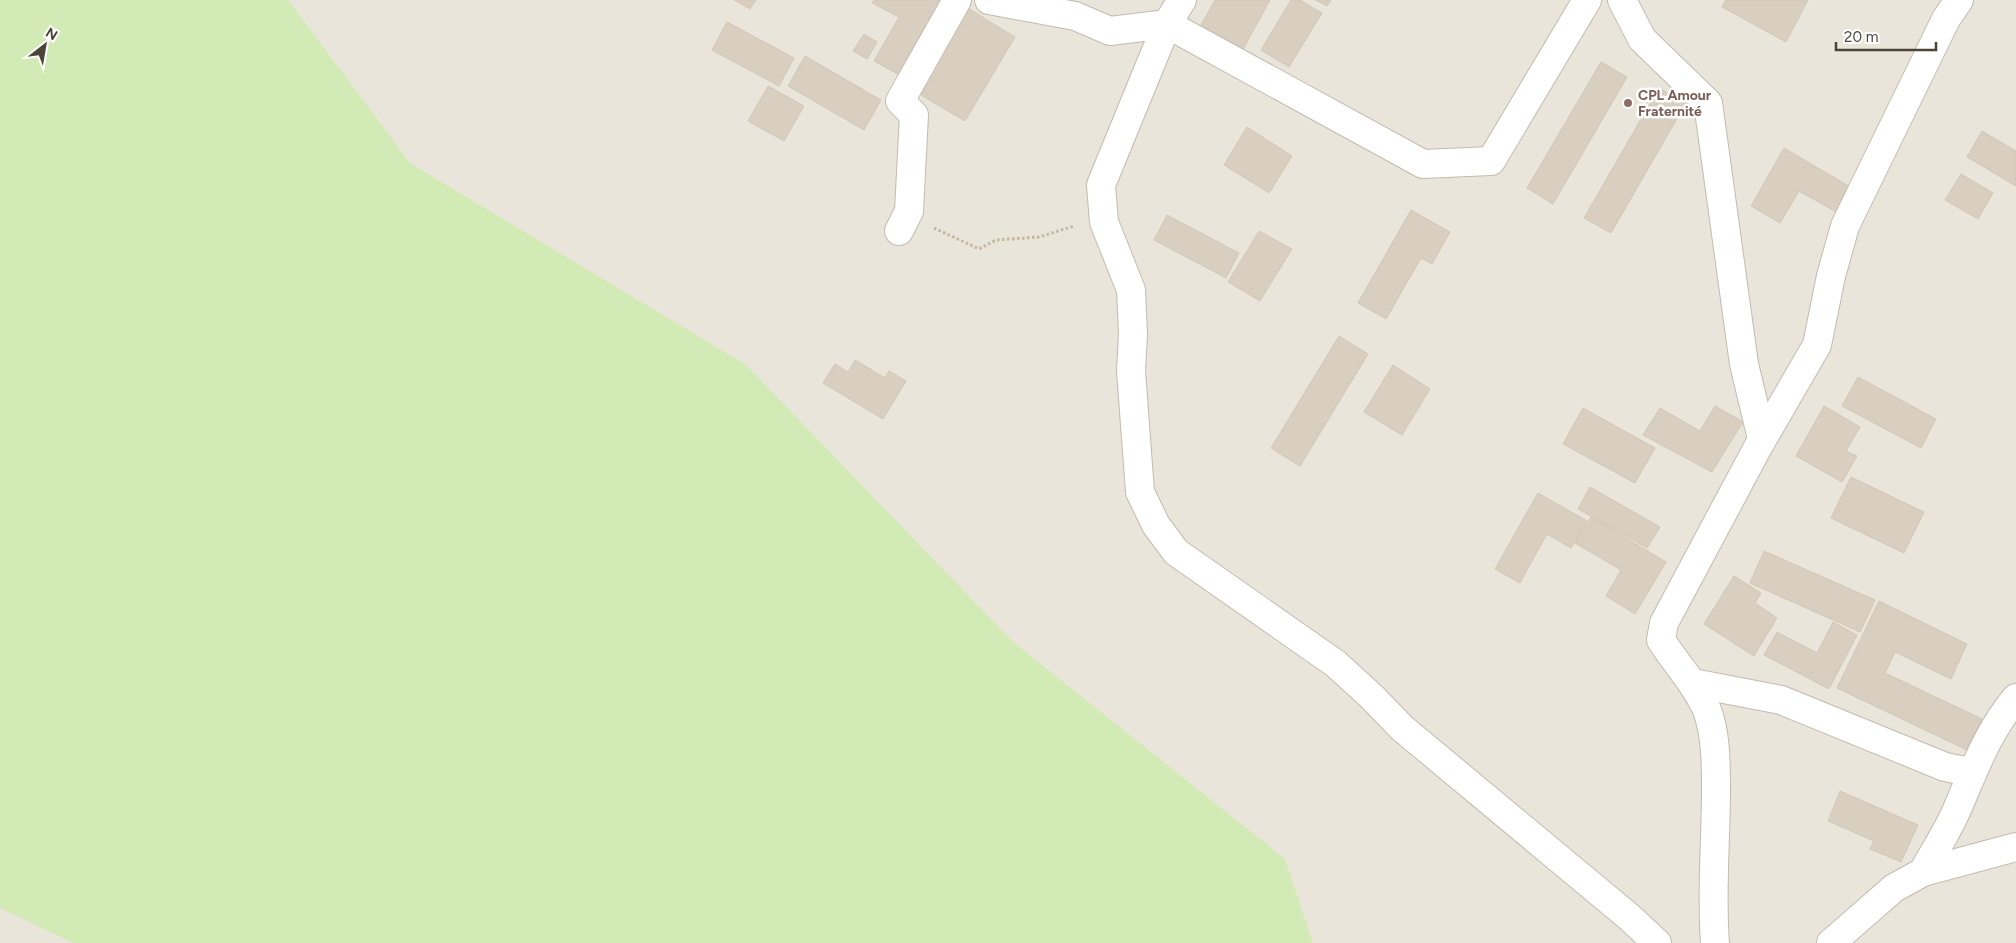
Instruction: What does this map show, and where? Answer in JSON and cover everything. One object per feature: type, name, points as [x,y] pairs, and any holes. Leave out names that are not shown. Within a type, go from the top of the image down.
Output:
[{"type":"street","points":[[903,223],[909,211],[914,115],[900,101],[957,0]]},
{"type":"street","points":[[989,0],[1075,16],[1110,31],[1167,24],[1424,164],[1491,161],[1587,0]]},
{"type":"street","points":[[1182,0],[1167,24],[1101,185],[1104,217],[1131,290],[1133,334],[1131,371],[1140,492],[1156,525],[1176,552],[1336,664],[1402,728],[1628,916],[1657,943]]},
{"type":"street","points":[[1622,0],[1642,39],[1708,103],[1744,364],[1762,439]]},
{"type":"street","points":[[1715,943],[1712,910],[1716,755],[1707,712],[1694,683],[1677,665],[1661,640],[1664,623],[1762,439],[1817,344],[1845,226],[1946,19],[1959,0]]},
{"type":"street","points":[[1694,683],[1781,700],[1945,767],[1971,772]]},
{"type":"street","points":[[1923,872],[1958,808],[1986,739],[2002,714],[2016,698]]},
{"type":"street","points":[[1831,943],[1894,888],[1923,872],[2016,847]]},
{"type":"path","points":[[903,223],[979,248],[996,240],[1039,237],[1104,217]]},
{"type":"shaded area","points":[[0,0],[2016,0],[2016,943],[0,943]]},
{"type":"green space","points":[[0,0],[288,0],[410,163],[746,365],[1012,641],[1285,859],[1313,943],[73,943],[0,908]]},
{"type":"building","points":[[734,0],[756,0],[750,9]]},
{"type":"building","points":[[874,0],[939,0],[947,5],[905,78],[874,61],[899,17],[872,3]]},
{"type":"building","points":[[1215,0],[1270,0],[1242,51],[1200,27]]},
{"type":"building","points":[[1291,0],[1300,0],[1322,13],[1289,67],[1261,50]]},
{"type":"building","points":[[1315,0],[1331,0],[1327,6]]},
{"type":"building","points":[[1726,0],[1808,0],[1786,42],[1722,7]]},
{"type":"building","points":[[966,7],[1015,37],[965,121],[916,92]]},
{"type":"building","points":[[727,22],[794,58],[779,86],[712,50]]},
{"type":"building","points":[[864,34],[877,42],[867,59],[853,51]]},
{"type":"building","points":[[805,56],[881,100],[864,130],[788,86]]},
{"type":"building","points":[[1601,62],[1627,77],[1553,204],[1527,188]]},
{"type":"building","points":[[768,86],[804,106],[784,141],[748,121]]},
{"type":"building","points":[[1659,88],[1686,103],[1611,233],[1584,218]]},
{"type":"building","points":[[1247,127],[1292,156],[1269,193],[1224,165]]},
{"type":"building","points":[[1982,131],[2016,151],[2016,186],[1967,157]]},
{"type":"building","points":[[1784,148],[1852,188],[1840,214],[1799,191],[1780,223],[1751,206]]},
{"type":"building","points":[[1961,174],[1993,193],[1978,219],[1945,200]]},
{"type":"building","points":[[1411,210],[1450,232],[1432,264],[1421,258],[1386,319],[1358,303]]},
{"type":"building","points":[[1167,215],[1239,253],[1226,278],[1154,240]]},
{"type":"building","points":[[1259,231],[1292,249],[1260,301],[1228,282]]},
{"type":"building","points":[[1339,336],[1368,354],[1300,466],[1271,448]]},
{"type":"building","points":[[855,360],[885,378],[889,371],[906,381],[883,419],[823,383],[835,364],[848,372]]},
{"type":"building","points":[[1393,365],[1430,389],[1402,435],[1364,412]]},
{"type":"building","points":[[1858,377],[1936,419],[1921,448],[1842,406]]},
{"type":"building","points":[[1715,406],[1743,422],[1712,472],[1643,435],[1660,408],[1700,431]]},
{"type":"building","points":[[1824,406],[1860,427],[1846,451],[1857,456],[1842,482],[1796,456]]},
{"type":"building","points":[[1583,408],[1655,448],[1635,483],[1563,444]]},
{"type":"building","points":[[1851,477],[1924,512],[1904,553],[1831,518]]},
{"type":"building","points":[[1590,487],[1660,527],[1647,548],[1578,509]]},
{"type":"building","points":[[1538,493],[1587,521],[1571,548],[1547,534],[1520,583],[1495,569]]},
{"type":"building","points":[[1591,517],[1666,562],[1635,614],[1606,596],[1621,570],[1575,543]]},
{"type":"building","points":[[1764,551],[1875,600],[1860,632],[1750,583]]},
{"type":"building","points":[[1734,576],[1761,593],[1755,603],[1777,618],[1754,656],[1704,624]]},
{"type":"building","points":[[1879,601],[1967,644],[1951,679],[1895,652],[1885,673],[1982,719],[1967,750],[1837,688]]},
{"type":"building","points":[[1833,622],[1857,635],[1829,689],[1764,655],[1777,632],[1817,653]]},
{"type":"building","points":[[1840,791],[1918,825],[1901,862],[1870,849],[1874,841],[1828,821]]},
{"type":"place","name":"CPL Amour Fraternité","points":[[1628,103]]}]
